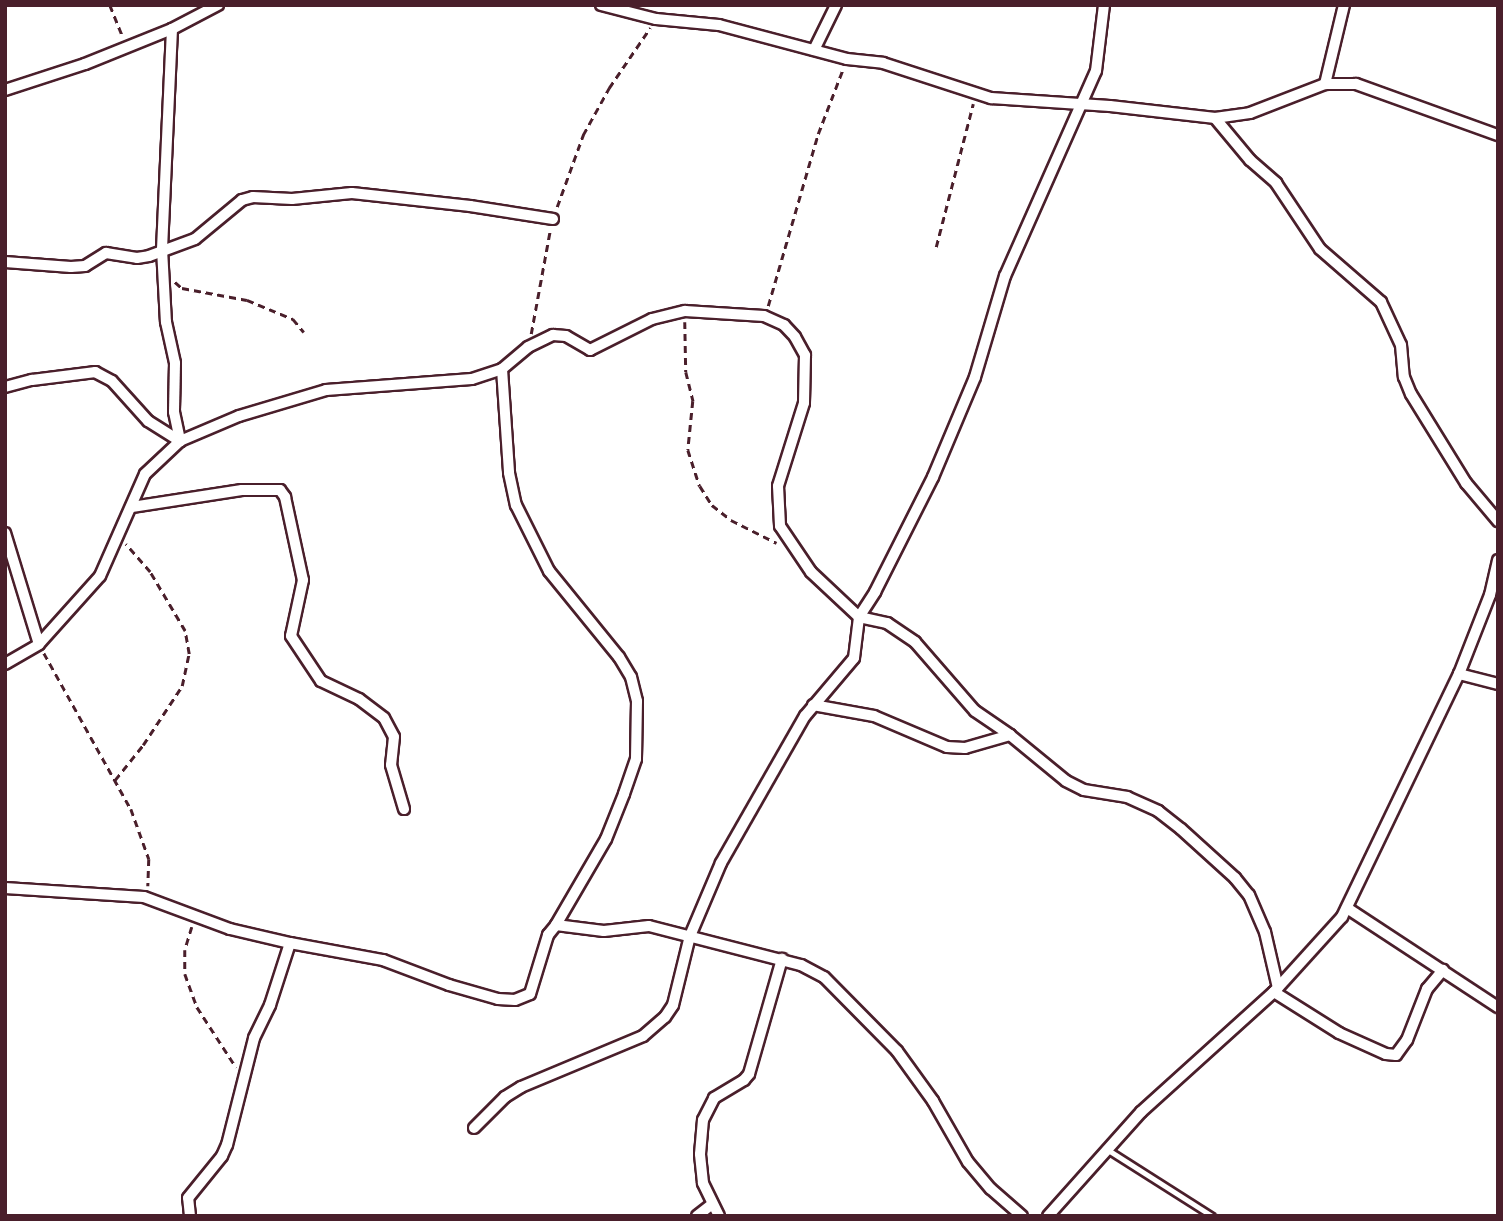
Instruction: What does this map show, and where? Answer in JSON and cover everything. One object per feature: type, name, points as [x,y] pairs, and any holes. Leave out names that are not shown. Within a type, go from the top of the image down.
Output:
[{"type":"street","points":[[5,90],[85,64],[172,29],[218,5]]},
{"type":"street","points":[[601,5],[656,19],[719,25],[847,59],[896,66],[976,95],[1215,118],[1250,113],[1325,84],[1356,83],[1498,135]]},
{"type":"street","points":[[814,50],[836,5]]},
{"type":"street","points":[[474,1128],[505,1097],[521,1087],[643,1036],[656,1028],[673,1005],[690,936],[721,863],[813,705],[854,658],[859,617],[875,592],[933,477],[975,377],[1005,276],[1078,106],[1096,71],[1104,5]]},
{"type":"street","points":[[1325,84],[1345,5]]},
{"type":"street","points":[[172,29],[162,249],[166,322],[175,363],[174,412],[180,441]]},
{"type":"street","points":[[1215,118],[1250,160],[1276,183],[1320,249],[1381,302],[1401,345],[1404,377],[1411,394],[1466,483],[1498,521]]},
{"type":"street","points":[[5,262],[85,266],[106,253],[137,258],[195,239],[242,200],[253,197],[292,199],[352,193],[470,206],[553,219]]},
{"type":"street","points":[[5,664],[38,644],[100,576],[120,536],[145,474],[180,441],[239,416],[326,390],[451,382],[502,369],[528,347],[559,335],[590,350],[652,319],[685,311],[764,316],[784,326],[805,355],[804,403],[778,497],[783,534],[811,572],[859,617],[898,628],[915,642],[975,711],[1075,787],[1118,794],[1158,811],[1235,878],[1249,895],[1265,932],[1276,990],[1339,1033],[1386,1054],[1396,1055],[1408,1040],[1427,989],[1443,971]]},
{"type":"street","points":[[5,888],[144,897],[195,917],[290,943],[356,953],[498,999],[515,1000],[530,994],[548,935],[606,838],[624,794],[636,759],[637,701],[631,677],[619,657],[549,571],[531,540],[516,505],[509,473],[502,369]]},
{"type":"street","points":[[5,387],[32,380],[95,372],[112,381],[148,421],[180,441]]},
{"type":"street","points":[[132,507],[242,490],[280,490],[285,496],[303,580],[291,636],[321,681],[359,699],[384,718],[394,737],[391,765],[404,809]]},
{"type":"street","points":[[5,534],[38,644]]},
{"type":"street","points":[[1048,1216],[1105,1149],[1141,1112],[1276,990],[1330,932],[1348,908],[1459,674],[1490,595],[1498,560]]},
{"type":"street","points":[[1459,674],[1498,684]]},
{"type":"street","points":[[813,705],[874,716],[947,747],[965,748],[1010,735]]},
{"type":"street","points":[[1348,908],[1498,1007]]},
{"type":"street","points":[[556,925],[604,930],[649,926],[782,959],[824,977],[897,1051],[933,1101],[968,1162],[991,1189],[1022,1216]]},
{"type":"street","points":[[190,1216],[188,1198],[222,1156],[227,1145],[254,1038],[274,995],[290,943]]},
{"type":"street","points":[[719,1216],[711,1205],[703,1183],[700,1154],[703,1119],[714,1098],[744,1080],[749,1074],[782,959]]},
{"type":"street","points":[[697,1216],[711,1205]]},
{"type":"lane","points":[[1105,1149],[1212,1216]]},
{"type":"path","points":[[110,5],[127,46]]},
{"type":"path","points":[[528,347],[547,238],[583,135],[609,88],[656,19]]},
{"type":"path","points":[[764,316],[818,134],[847,59]]},
{"type":"path","points":[[936,247],[976,95]]},
{"type":"path","points":[[163,269],[182,288],[247,300],[293,319],[304,332]]},
{"type":"path","points":[[685,311],[686,372],[693,401],[688,450],[699,486],[712,505],[731,520],[797,553]]},
{"type":"path","points":[[115,780],[143,746],[182,686],[189,654],[185,631],[150,572],[120,536]]},
{"type":"path","points":[[38,644],[131,809],[151,870],[144,897]]},
{"type":"path","points":[[195,917],[185,950],[185,974],[197,1007],[243,1079]]}]
